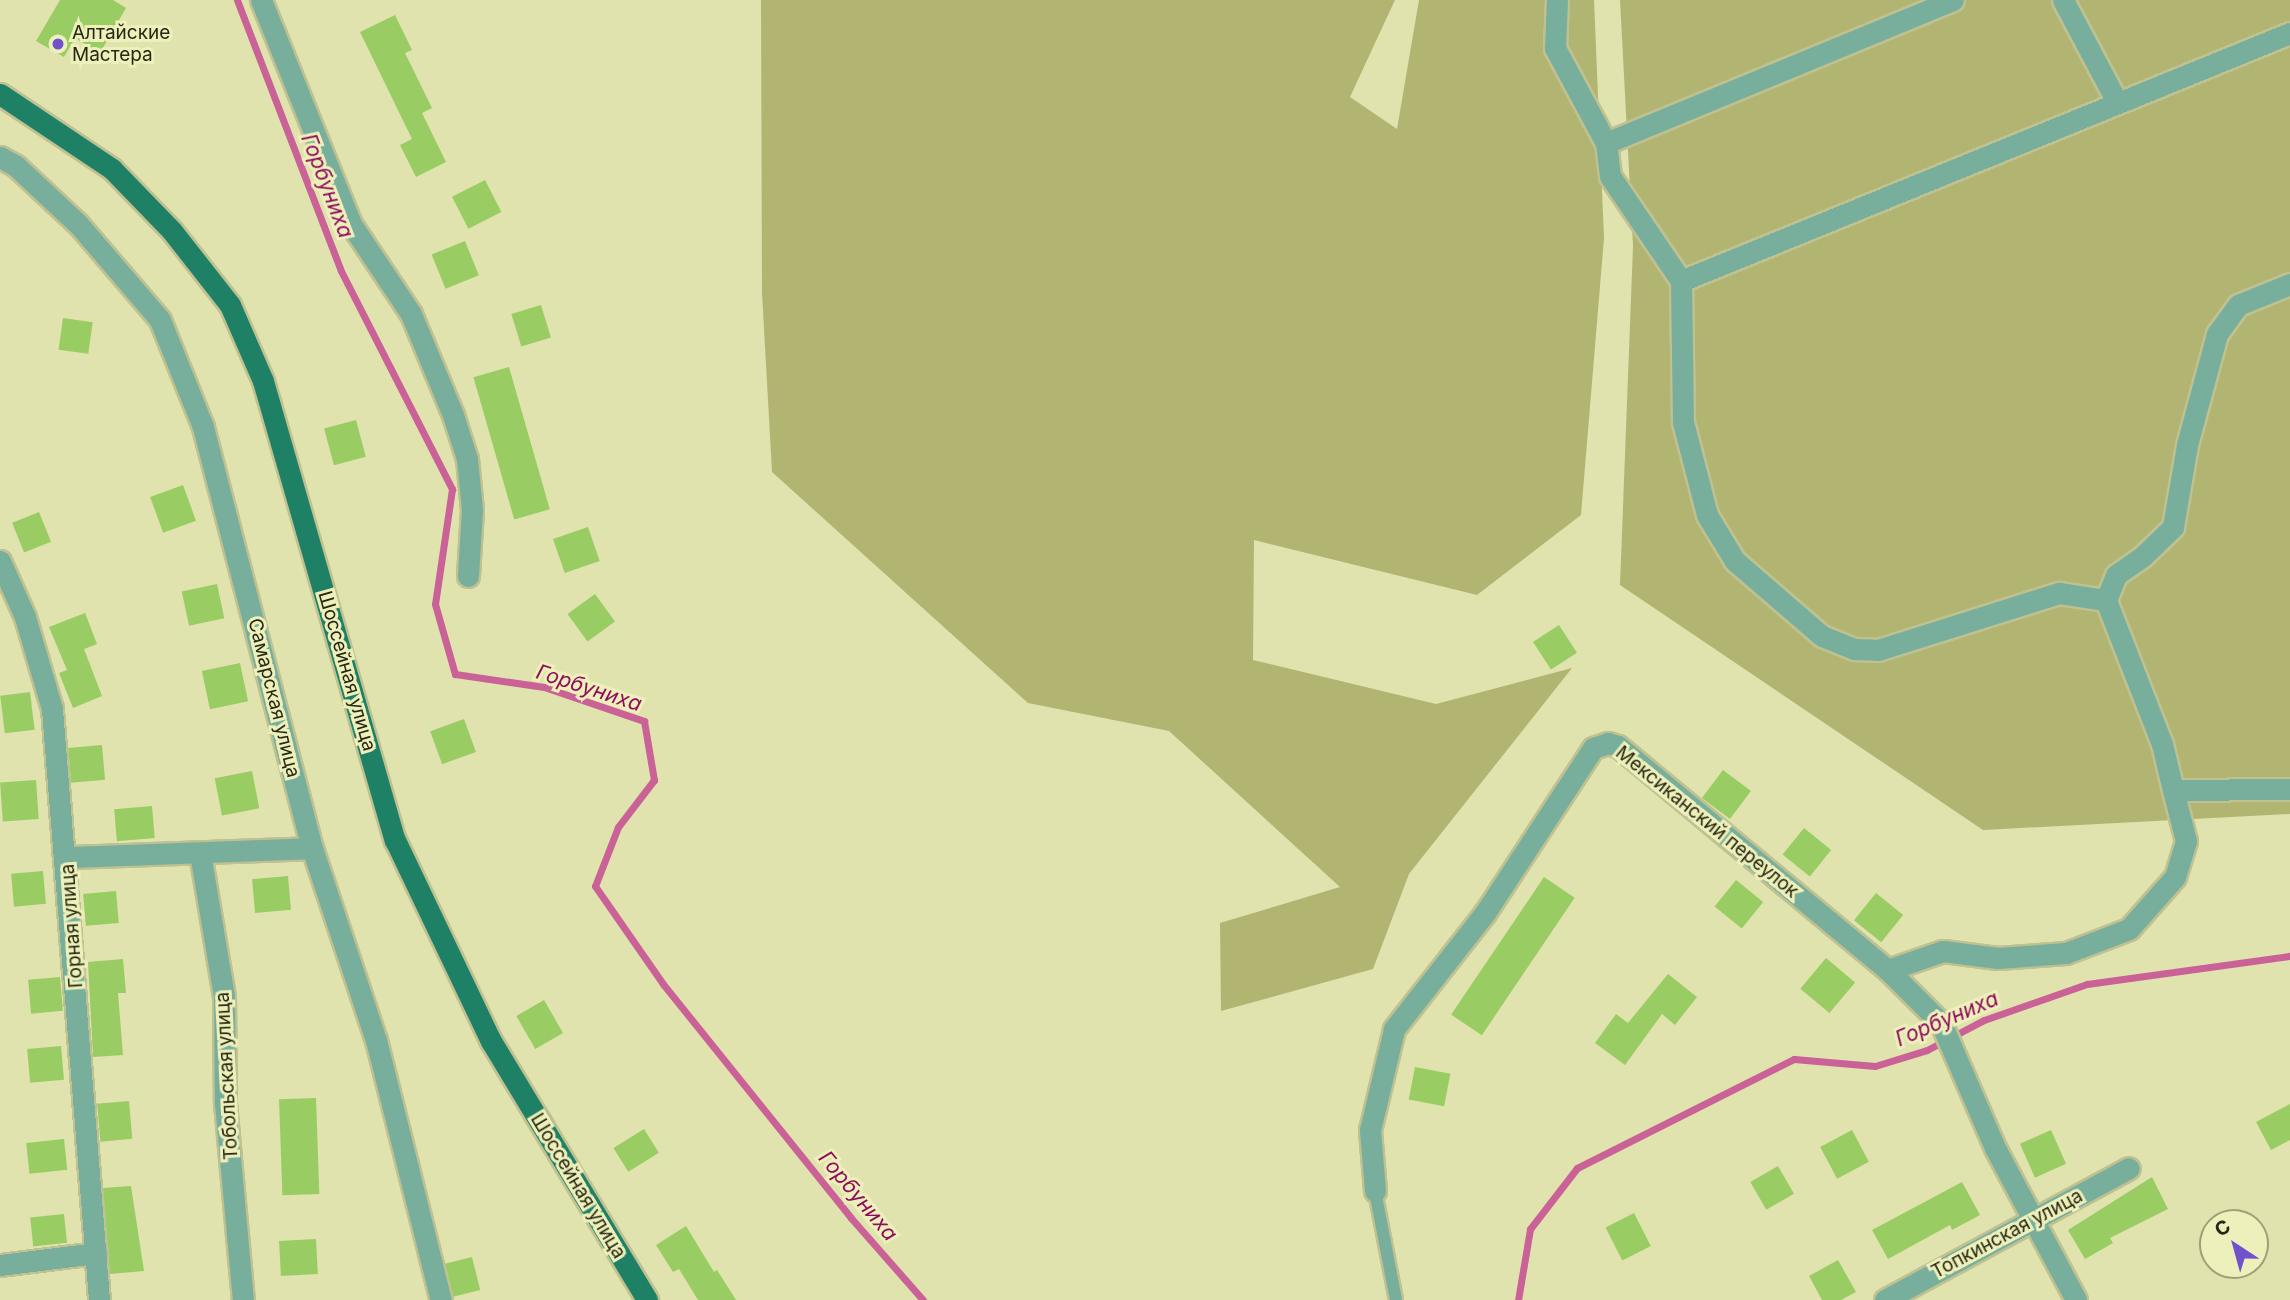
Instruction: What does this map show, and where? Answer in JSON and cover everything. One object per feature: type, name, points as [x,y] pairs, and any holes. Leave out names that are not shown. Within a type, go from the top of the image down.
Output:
[{"type":"main road","name":"Шоссейная улица","points":[[0,94],[112,169],[172,231],[230,305],[263,381],[396,840],[491,1041],[647,1300]]},
{"type":"street","points":[[261,0],[351,224],[411,314],[453,415],[467,459],[472,510],[468,576]]},
{"type":"street","points":[[1557,0],[1555,48],[1606,143],[1610,177],[1681,281],[1683,422],[1707,515],[1735,561],[1822,636],[1854,649],[1878,650],[2059,593],[2106,600]]},
{"type":"street","points":[[1606,143],[1953,0]]},
{"type":"street","points":[[2063,0],[2117,102]]},
{"type":"street","points":[[1681,281],[2290,33]]},
{"type":"street","name":"Самарская улица","points":[[0,157],[16,166],[79,225],[160,320],[203,427],[312,848],[376,1040],[441,1300]]},
{"type":"street","points":[[1888,970],[1943,951],[1998,958],[2066,953],[2129,929],[2175,877],[2186,841],[2162,744],[2106,600],[2116,575],[2143,556],[2173,527],[2187,445],[2217,334],[2238,304],[2290,284]]},
{"type":"street","name":"Горная улица","points":[[0,561],[25,617],[52,709],[67,857],[99,1300]]},
{"type":"street","name":"Мексиканский переулок","points":[[1375,1191],[1370,1130],[1394,1029],[1485,913],[1593,748],[1608,743],[1618,746],[1888,970],[1941,1023],[1995,1148],[2076,1300]]},
{"type":"street","points":[[2173,790],[2290,789]]},
{"type":"street","points":[[67,857],[312,848]]},
{"type":"street","name":"Тобольская улица","points":[[200,853],[224,997],[225,1103],[243,1300]]},
{"type":"street","name":"Топкинская улица","points":[[1885,1300],[2129,1168]]},
{"type":"street","points":[[0,1265],[96,1253]]},
{"type":"lane","points":[[1375,1191],[1396,1300]]},
{"type":"green space","points":[[761,0],[1395,0],[1350,97],[1397,129],[1419,0],[1594,0],[1604,238],[1581,515],[1477,595],[1254,540],[1253,660],[1436,704],[1572,668],[1409,874],[1373,969],[1221,1011],[1220,923],[1340,887],[1169,731],[1028,703],[772,472],[762,293]]},
{"type":"green space","points":[[1620,0],[2290,0],[2290,814],[1983,830],[1620,585],[1633,246]]},
{"type":"building","points":[[60,0],[113,0],[126,8],[100,53],[75,38],[64,57],[36,41]]},
{"type":"building","points":[[395,15],[412,50],[405,53],[432,108],[422,113],[446,162],[416,177],[400,145],[412,139],[360,32]]},
{"type":"building","points":[[485,180],[501,212],[468,229],[452,197]]},
{"type":"building","points":[[465,241],[479,275],[445,289],[432,254]]},
{"type":"building","points":[[541,305],[551,338],[521,347],[511,314]]},
{"type":"building","points":[[63,318],[93,322],[88,354],[59,350]]},
{"type":"building","points":[[509,367],[550,509],[514,519],[473,377]]},
{"type":"building","points":[[356,420],[366,457],[334,465],[324,429]]},
{"type":"building","points":[[183,485],[196,521],[163,533],[150,497]]},
{"type":"building","points":[[39,512],[51,542],[24,553],[12,523]]},
{"type":"building","points":[[588,527],[600,561],[565,573],[553,539]]},
{"type":"building","points":[[217,584],[224,618],[189,626],[182,591]]},
{"type":"building","points":[[595,594],[615,622],[587,641],[567,614]]},
{"type":"building","points":[[85,613],[97,644],[84,649],[102,696],[73,708],[59,673],[67,670],[49,627]]},
{"type":"building","points":[[1559,625],[1577,653],[1551,670],[1533,642]]},
{"type":"building","points":[[240,663],[248,701],[210,709],[202,671]]},
{"type":"building","points":[[30,692],[35,730],[5,733],[0,696]]},
{"type":"building","points":[[464,719],[476,752],[442,764],[430,731]]},
{"type":"building","points":[[102,745],[105,780],[71,783],[68,748]]},
{"type":"building","points":[[1723,770],[1751,791],[1730,819],[1702,798]]},
{"type":"building","points":[[252,771],[259,808],[222,816],[215,778]]},
{"type":"building","points":[[36,780],[39,819],[3,821],[0,783]]},
{"type":"building","points":[[152,806],[155,838],[117,841],[114,809]]},
{"type":"building","points":[[1804,828],[1831,850],[1810,876],[1783,854]]},
{"type":"building","points":[[43,871],[46,904],[14,907],[11,874]]},
{"type":"building","points":[[288,876],[291,910],[255,913],[252,879]]},
{"type":"building","points":[[1544,877],[1575,898],[1482,1035],[1451,1015]]},
{"type":"building","points":[[1736,880],[1763,902],[1742,928],[1715,906]]},
{"type":"building","points":[[116,891],[119,923],[86,926],[83,894]]},
{"type":"building","points":[[1876,893],[1903,915],[1881,942],[1854,920]]},
{"type":"building","points":[[1826,958],[1855,982],[1829,1013],[1800,989]]},
{"type":"building","points":[[123,959],[126,993],[118,993],[123,1055],[93,1057],[88,962]]},
{"type":"building","points":[[1668,974],[1697,997],[1675,1025],[1662,1014],[1625,1065],[1595,1043],[1616,1014],[1628,1023]]},
{"type":"building","points":[[60,977],[63,1011],[31,1014],[28,980]]},
{"type":"building","points":[[544,1000],[563,1033],[535,1049],[516,1016]]},
{"type":"building","points":[[61,1046],[64,1080],[30,1083],[27,1049]]},
{"type":"building","points":[[1415,1067],[1450,1074],[1444,1106],[1409,1099]]},
{"type":"building","points":[[316,1098],[319,1194],[282,1195],[279,1099]]},
{"type":"building","points":[[129,1101],[132,1139],[100,1142],[97,1104]]},
{"type":"building","points":[[2290,1104],[2290,1140],[2271,1150],[2256,1122]]},
{"type":"building","points":[[644,1129],[659,1153],[628,1172],[613,1148]]},
{"type":"building","points":[[1852,1130],[1869,1162],[1837,1179],[1820,1147]]},
{"type":"building","points":[[2051,1130],[2066,1164],[2035,1178],[2020,1144]]},
{"type":"building","points":[[64,1139],[67,1170],[29,1174],[26,1143]]},
{"type":"building","points":[[1778,1166],[1794,1194],[1766,1210],[1750,1182]]},
{"type":"building","points":[[2152,1177],[2168,1209],[2110,1238],[2113,1243],[2085,1259],[2068,1230]]},
{"type":"building","points":[[1962,1182],[1980,1215],[1952,1230],[1950,1225],[1888,1259],[1872,1230]]},
{"type":"building","points":[[131,1186],[144,1271],[110,1274],[103,1188]]},
{"type":"building","points":[[1634,1213],[1651,1246],[1622,1260],[1605,1228]]},
{"type":"building","points":[[64,1214],[67,1243],[33,1246],[30,1218]]},
{"type":"building","points":[[686,1226],[714,1272],[717,1270],[736,1300],[698,1300],[679,1269],[673,1272],[656,1245]]},
{"type":"building","points":[[316,1239],[318,1274],[281,1276],[279,1241]]},
{"type":"building","points":[[472,1257],[480,1290],[453,1297],[445,1264]]},
{"type":"building","points":[[1838,1260],[1856,1292],[1841,1300],[1822,1300],[1809,1276]]},
{"type":"waterway","name":"Горбуниха","points":[[237,0],[341,271],[452,489],[435,604],[455,674],[544,687],[644,721],[654,780],[618,827],[595,886],[663,984],[851,1218],[923,1300]]},
{"type":"waterway","name":"Горбуниха","points":[[1518,1300],[1530,1229],[1577,1168],[1794,1059],[1875,1066],[1927,1050],[1984,1020],[2087,984],[2290,956]]},
{"type":"place","name":"Алтайские Мастера","points":[[58,44]]}]
